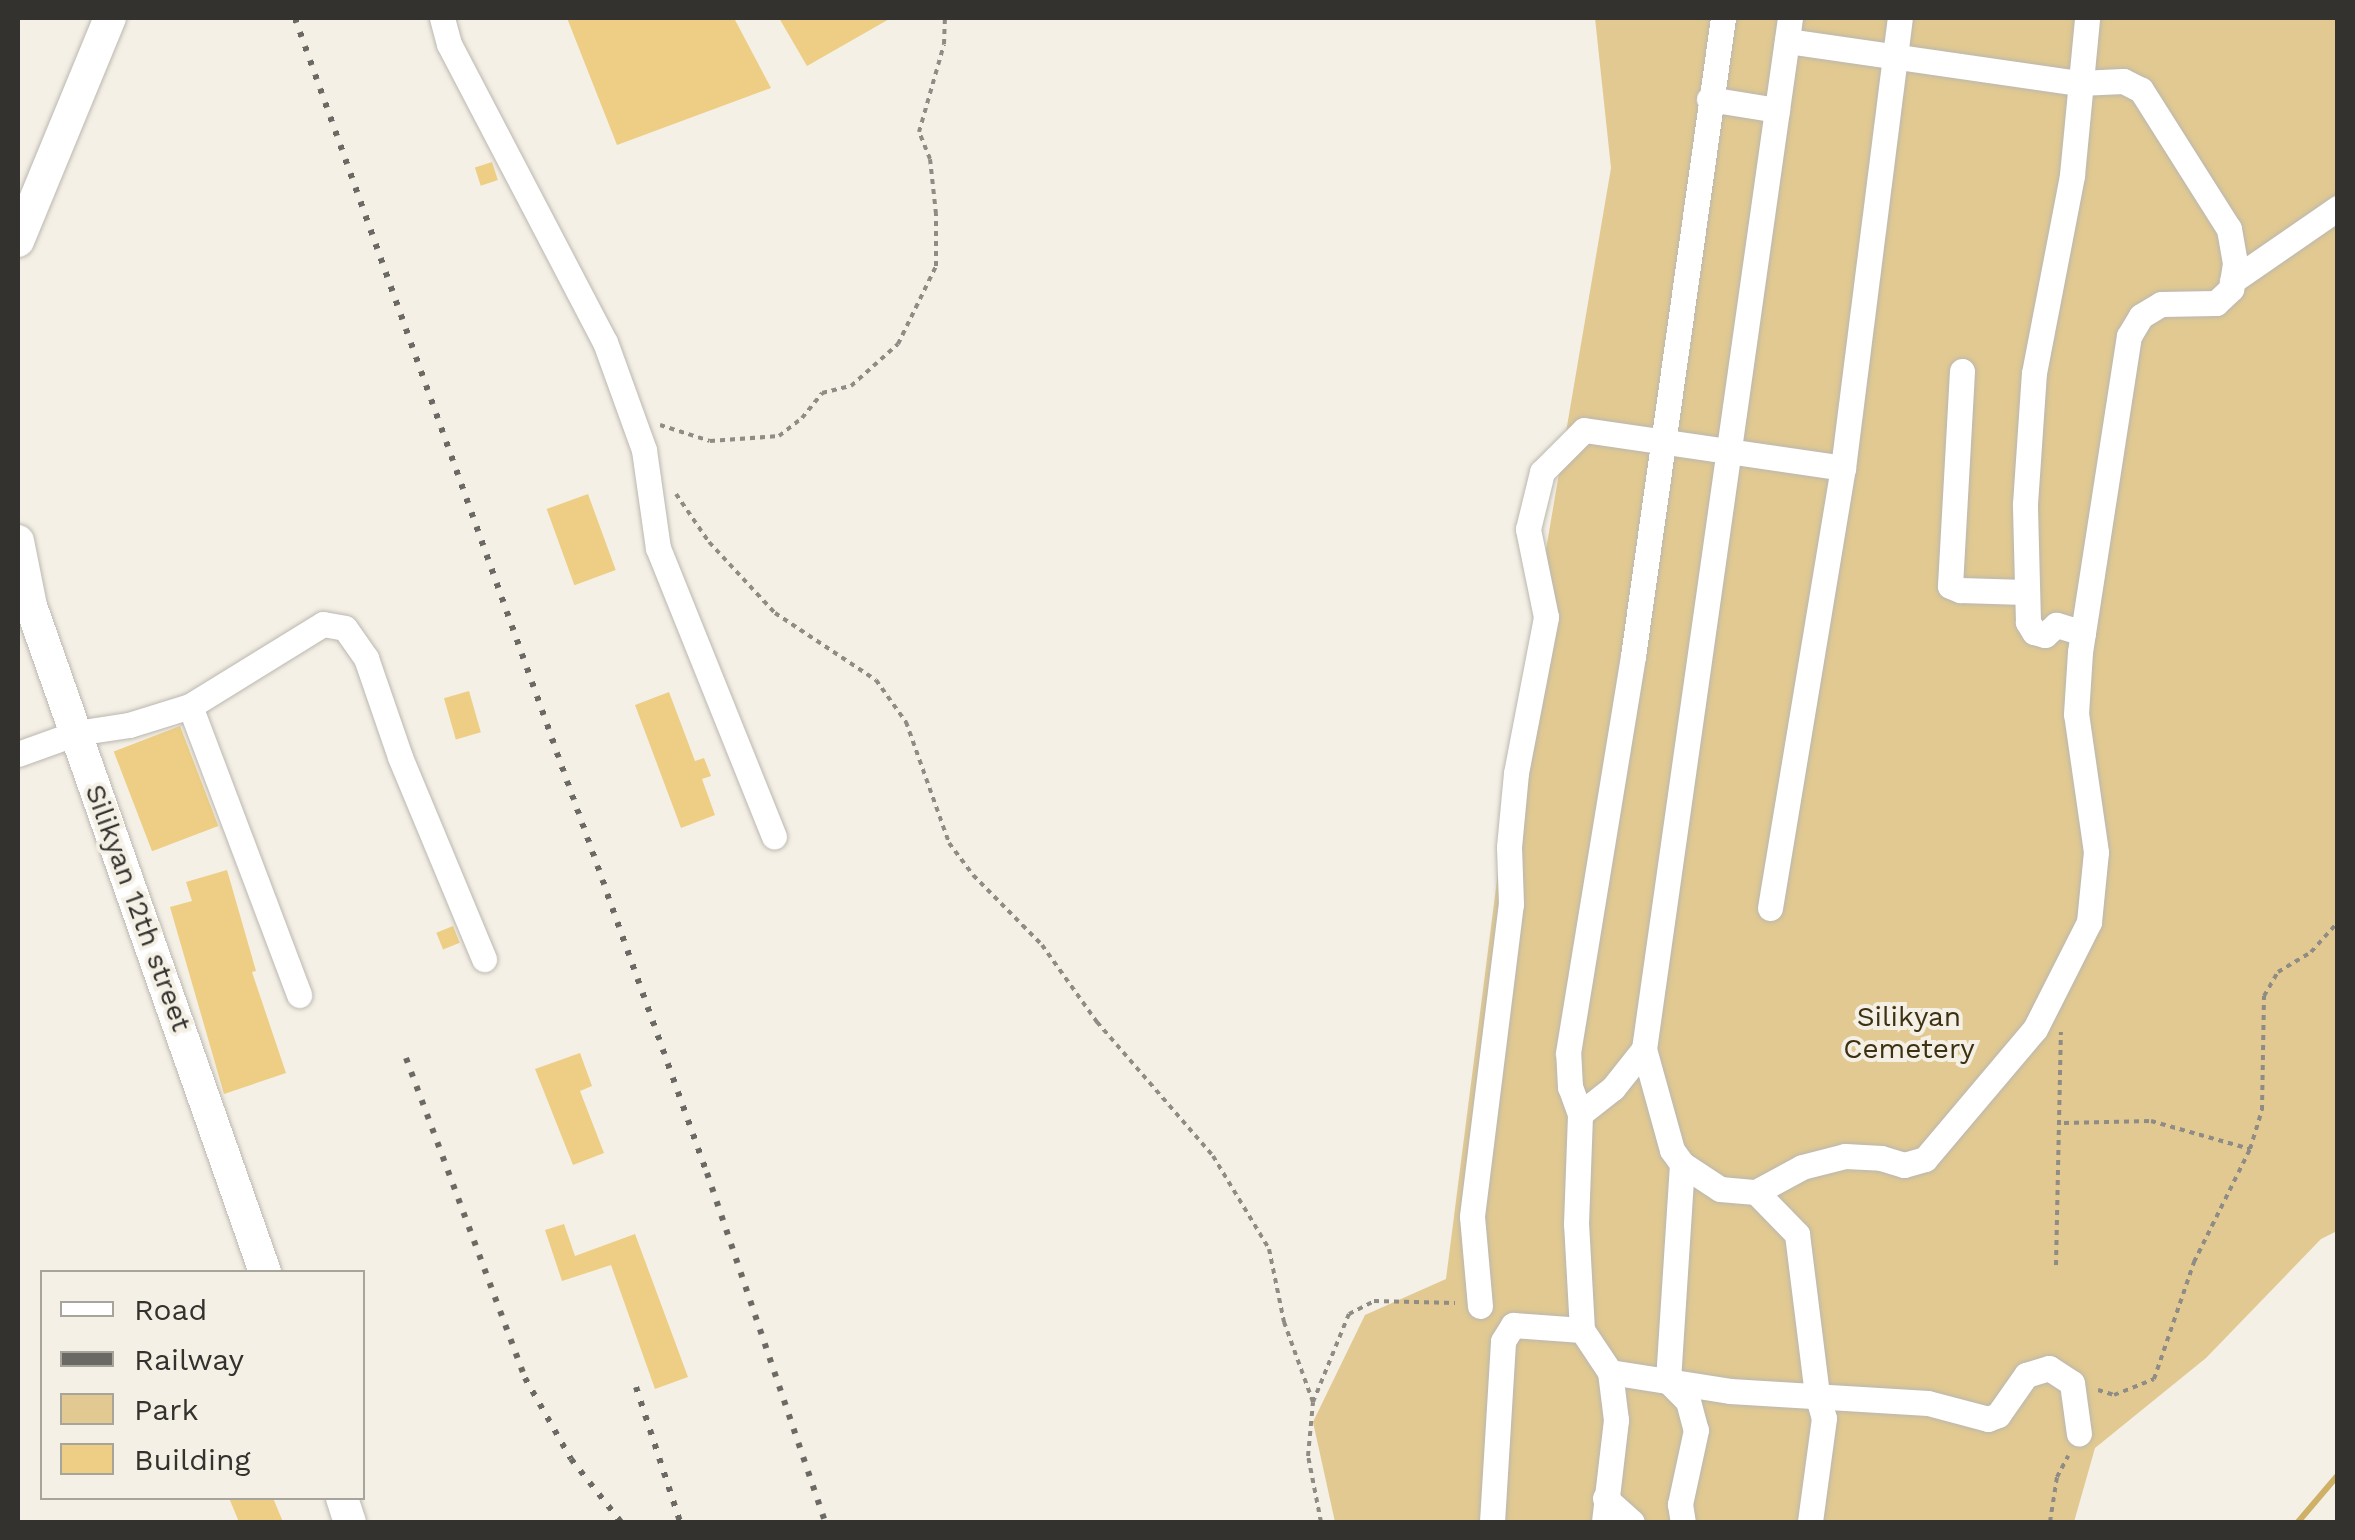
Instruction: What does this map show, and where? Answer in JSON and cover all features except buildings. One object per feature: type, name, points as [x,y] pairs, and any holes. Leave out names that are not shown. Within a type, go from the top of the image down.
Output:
[{"type":"main road","points":[[18,241],[110,18]]},
{"type":"main road","name":"Silikyan 12th street","points":[[18,541],[30,606],[265,1270]]},
{"type":"lane","points":[[442,18],[449,44],[605,342],[644,450],[658,548],[774,837]]},
{"type":"lane","points":[[1632,1522],[1604,1510],[1616,1420],[1610,1372],[1582,1330],[1576,1224],[1580,1114],[1570,1087],[1568,1054],[1665,442],[1723,18]]},
{"type":"lane","points":[[1770,908],[1843,468],[1900,18]]},
{"type":"lane","points":[[2084,633],[2056,625],[2046,636],[2034,632],[2025,592],[2025,504],[2034,373],[2072,175],[2087,18]]},
{"type":"lane","points":[[1788,29],[1896,55],[2079,83],[2123,81],[2140,90],[2229,229],[2235,263],[2231,289],[2216,302],[2161,304],[2142,316],[2129,336],[2084,633],[2076,714],[2096,852],[2090,922],[2035,1030],[1925,1159],[1904,1165],[1881,1158],[1845,1156],[1802,1167],[1756,1192],[1720,1189],[1682,1164],[1672,1150],[1644,1049],[1788,29]]},
{"type":"lane","points":[[1709,99],[1777,110]]},
{"type":"lane","points":[[2232,281],[2326,227],[2338,208]]},
{"type":"lane","points":[[1962,371],[1950,586],[1960,590],[2025,592]]},
{"type":"lane","points":[[1480,1306],[1472,1216],[1510,904],[1509,847],[1516,773],[1546,618],[1528,529],[1542,472],[1584,430],[1843,468]]},
{"type":"lane","points":[[18,754],[76,732],[129,725],[190,706],[323,624],[345,628],[366,658],[400,757],[484,959]]},
{"type":"lane","points":[[190,706],[299,995]]},
{"type":"lane","points":[[1580,1114],[1613,1088],[1644,1049]]},
{"type":"lane","points":[[1682,1164],[1668,1381],[1688,1401],[1696,1430],[1680,1504],[1684,1522]]},
{"type":"lane","points":[[1756,1192],[1797,1234],[1817,1394],[1824,1418],[1810,1522]]},
{"type":"lane","points":[[1492,1522],[1502,1341],[1514,1325],[1582,1330]]},
{"type":"lane","points":[[1610,1372],[1730,1391],[1928,1403],[1988,1418],[1998,1415],[2026,1376],[2049,1368],[2072,1383],[2079,1434]]},
{"type":"path","points":[[632,416],[710,440],[779,436],[802,418],[822,393],[851,386],[898,344],[936,266],[930,159],[918,132],[944,44],[945,18]]},
{"type":"path","points":[[644,450],[710,542],[775,613],[876,680],[906,722],[948,843],[973,875],[1042,945],[1096,1022],[1212,1156],[1269,1249],[1284,1322],[1313,1402]]},
{"type":"path","points":[[2072,1383],[2114,1395],[2154,1379],[2194,1262],[2250,1149],[2262,1110],[2264,996],[2278,972],[2311,952],[2338,922]]},
{"type":"path","points":[[2056,1265],[2062,1123],[2061,978]]},
{"type":"path","points":[[2062,1123],[2152,1120],[2250,1149]]},
{"type":"path","points":[[1321,1522],[1308,1456],[1313,1402],[1349,1314],[1374,1301],[1480,1306]]},
{"type":"path","points":[[2050,1522],[2057,1478],[2079,1434]]},
{"type":"green space","name":"Silikyan Cemetery","points":[[1595,18],[2337,18],[2337,1231],[2321,1239],[2206,1358],[2095,1448],[2074,1522],[1335,1522],[1313,1422],[1365,1315],[1446,1279],[1519,708],[1611,168]]},
{"type":"waterway","points":[[2298,1522],[2338,1475]]},
{"type":"railway","points":[[295,18],[707,1173],[825,1522]]},
{"type":"railway","points":[[406,1058],[525,1378],[571,1459],[621,1522]]},
{"type":"railway","points":[[636,1387],[680,1522]]}]
